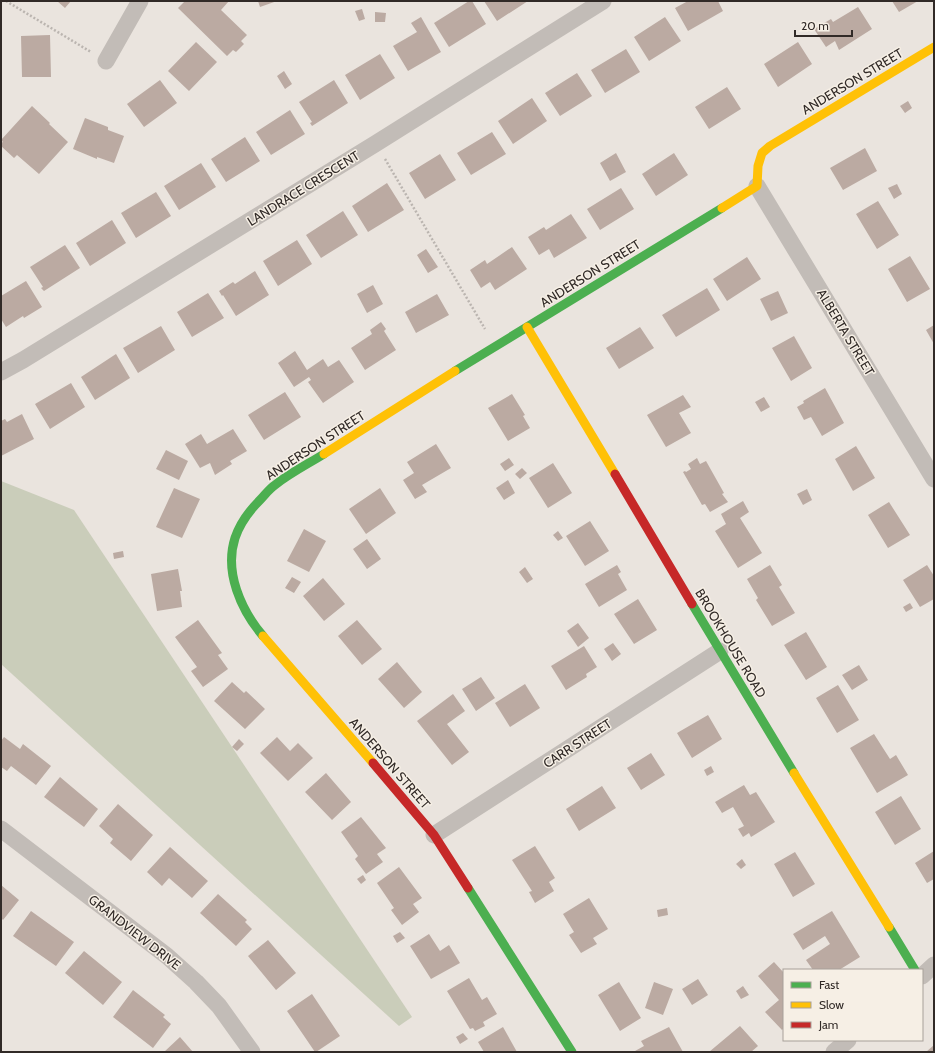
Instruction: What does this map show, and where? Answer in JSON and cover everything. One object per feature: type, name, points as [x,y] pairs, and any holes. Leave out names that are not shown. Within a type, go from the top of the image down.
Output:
[{"type":"street","points":[[106,60],[140,1]]},
{"type":"street","name":"LANDRACE CRESCENT","points":[[1,372],[23,360],[375,144],[603,1]]},
{"type":"street","name":"ANDERSON STREET","points":[[572,1052],[434,835],[259,631],[244,609],[235,586],[232,567],[233,548],[238,528],[252,508],[274,485],[496,346],[757,186],[758,166],[762,153],[770,146],[934,47]]},
{"type":"street","name":"ALBERTA STREET","points":[[757,186],[934,479]]},
{"type":"street","name":"BROOKHOUSE ROAD","points":[[527,327],[720,651],[914,969]]},
{"type":"street","name":"CARR STREET","points":[[434,835],[720,651]]},
{"type":"street","name":"GRANDVIEW DRIVE","points":[[1,829],[167,956],[196,982],[219,1006],[252,1052]]},
{"type":"street","points":[[923,975],[934,965]]},
{"type":"street","points":[[834,1052],[847,1041]]},
{"type":"path","points":[[6,1],[106,60]]},
{"type":"path","points":[[375,144],[496,346]]},
{"type":"green space","points":[[1,481],[74,510],[412,1017],[399,1026],[1,664]]},
{"type":"building","points":[[57,1],[71,1],[65,8]]},
{"type":"building","points":[[185,1],[229,1],[221,10],[247,35],[241,41],[244,44],[236,52],[233,50],[227,56],[178,8]]},
{"type":"building","points":[[258,1],[277,1],[260,7]]},
{"type":"building","points":[[469,1],[472,1],[486,24],[449,47],[434,23]]},
{"type":"building","points":[[484,1],[528,1],[497,21]]},
{"type":"building","points":[[688,1],[718,1],[723,11],[688,31],[675,8]]},
{"type":"building","points":[[892,1],[918,1],[899,12]]},
{"type":"building","points":[[858,7],[872,29],[839,50],[835,41],[826,47],[814,29],[831,19],[833,22]]},
{"type":"building","points":[[362,9],[365,19],[359,21],[355,11]]},
{"type":"building","points":[[375,12],[386,13],[385,22],[375,22]]},
{"type":"building","points":[[421,17],[441,52],[408,71],[393,46],[417,32],[411,23]]},
{"type":"building","points":[[665,17],[681,41],[649,61],[634,37]]},
{"type":"building","points":[[50,35],[51,77],[22,77],[21,36]]},
{"type":"building","points":[[196,42],[217,62],[189,91],[168,71]]},
{"type":"building","points":[[798,42],[812,64],[778,87],[764,64]]},
{"type":"building","points":[[626,49],[640,72],[605,93],[591,70]]},
{"type":"building","points":[[380,54],[395,78],[360,100],[345,75]]},
{"type":"building","points":[[284,71],[292,84],[285,89],[277,76]]},
{"type":"building","points":[[577,73],[592,96],[560,116],[545,93]]},
{"type":"building","points":[[160,80],[177,103],[144,127],[127,104]]},
{"type":"building","points":[[334,80],[348,103],[312,126],[310,123],[312,122],[299,102]]},
{"type":"building","points":[[727,87],[741,109],[709,129],[695,107]]},
{"type":"building","points":[[532,98],[547,121],[513,144],[498,121]]},
{"type":"building","points":[[908,101],[912,108],[905,113],[900,106]]},
{"type":"building","points":[[32,106],[68,142],[39,174],[17,155],[14,158],[1,146],[1,143],[3,142],[1,140]]},
{"type":"building","points":[[290,110],[305,134],[271,155],[256,132]]},
{"type":"building","points":[[85,118],[108,127],[108,130],[124,136],[114,163],[97,157],[97,159],[73,149]]},
{"type":"building","points":[[492,132],[506,154],[471,175],[457,153]]},
{"type":"building","points":[[245,137],[260,161],[226,182],[211,159]]},
{"type":"building","points":[[865,148],[877,171],[843,190],[830,168]]},
{"type":"building","points":[[616,153],[626,172],[610,181],[600,163]]},
{"type":"building","points":[[674,153],[688,175],[656,196],[642,174]]},
{"type":"building","points":[[440,154],[456,180],[425,199],[409,173]]},
{"type":"building","points":[[201,163],[216,187],[179,210],[164,186]]},
{"type":"building","points":[[387,183],[404,210],[368,232],[352,206]]},
{"type":"building","points":[[897,184],[902,194],[894,199],[888,188]]},
{"type":"building","points":[[621,188],[634,209],[600,230],[587,209]]},
{"type":"building","points":[[156,192],[171,216],[136,238],[121,213]]},
{"type":"building","points":[[878,201],[899,235],[877,249],[856,214]]},
{"type":"building","points":[[343,211],[358,235],[321,258],[306,235]]},
{"type":"building","points":[[571,214],[587,238],[554,258],[549,249],[539,255],[528,237],[544,227],[546,230]]},
{"type":"building","points":[[112,220],[126,243],[90,266],[76,243]]},
{"type":"building","points":[[297,240],[312,264],[278,286],[263,261]]},
{"type":"building","points":[[65,245],[80,268],[44,291],[30,267]]},
{"type":"building","points":[[512,247],[527,269],[495,290],[490,282],[481,288],[470,270],[485,260],[487,264]]},
{"type":"building","points":[[426,249],[438,267],[428,273],[417,255]]},
{"type":"building","points":[[910,256],[930,289],[907,302],[888,269]]},
{"type":"building","points":[[747,257],[761,279],[727,301],[713,279]]},
{"type":"building","points":[[255,271],[269,295],[236,316],[219,291],[233,282],[235,284]]},
{"type":"building","points":[[26,281],[42,307],[24,318],[23,316],[6,327],[1,319],[1,296]]},
{"type":"building","points":[[373,285],[383,304],[367,313],[357,294]]},
{"type":"building","points":[[707,288],[720,310],[676,337],[662,315]]},
{"type":"building","points":[[778,291],[788,313],[771,321],[760,299]]},
{"type":"building","points":[[208,293],[224,318],[192,337],[177,312]]},
{"type":"building","points":[[437,294],[449,315],[416,333],[405,312]]},
{"type":"building","points":[[381,322],[386,329],[384,331],[396,350],[365,370],[351,348],[372,334],[370,330]]},
{"type":"building","points":[[934,325],[934,344],[926,330]]},
{"type":"building","points":[[161,326],[175,350],[138,373],[123,348]]},
{"type":"building","points":[[640,327],[654,348],[619,369],[606,348]]},
{"type":"building","points":[[794,336],[812,368],[791,381],[772,348]]},
{"type":"building","points":[[295,351],[307,370],[323,359],[328,367],[339,360],[354,382],[323,403],[308,382],[311,380],[309,377],[294,387],[278,363]]},
{"type":"building","points":[[116,354],[130,378],[95,400],[81,377]]},
{"type":"building","points":[[71,383],[85,407],[50,429],[35,404]]},
{"type":"building","points":[[825,388],[844,423],[822,436],[811,417],[804,420],[797,407],[804,403],[803,401]]},
{"type":"building","points":[[285,392],[301,417],[264,440],[248,415]]},
{"type":"building","points":[[512,394],[525,415],[523,416],[530,428],[508,441],[488,408]]},
{"type":"building","points":[[683,395],[691,407],[679,413],[691,433],[666,447],[647,415]]},
{"type":"building","points":[[764,397],[770,407],[761,412],[755,402]]},
{"type":"building","points":[[22,414],[34,439],[1,456],[1,421],[5,419],[7,422]]},
{"type":"building","points":[[233,429],[247,451],[230,461],[232,464],[215,475],[210,463],[200,468],[185,444],[201,434],[207,444]]},
{"type":"building","points":[[436,444],[451,468],[422,485],[427,492],[415,499],[403,480],[414,473],[407,462]]},
{"type":"building","points":[[856,446],[875,478],[853,491],[835,459]]},
{"type":"building","points":[[166,450],[188,461],[179,480],[156,469]]},
{"type":"building","points":[[509,458],[514,465],[505,471],[500,464]]},
{"type":"building","points":[[697,458],[700,464],[706,461],[724,493],[722,494],[728,502],[710,512],[705,504],[702,505],[683,472],[691,469],[688,464]]},
{"type":"building","points":[[553,463],[572,493],[548,508],[529,478]]},
{"type":"building","points":[[522,468],[527,473],[520,479],[515,474]]},
{"type":"building","points":[[508,480],[515,493],[504,500],[496,488]]},
{"type":"building","points":[[174,488],[200,499],[182,538],[156,527]]},
{"type":"building","points":[[380,488],[396,513],[366,534],[349,509]]},
{"type":"building","points":[[807,489],[812,500],[803,505],[797,494]]},
{"type":"building","points":[[743,501],[749,512],[740,518],[762,553],[738,568],[715,531],[726,524],[721,514]]},
{"type":"building","points":[[889,502],[910,535],[888,548],[868,515]]},
{"type":"building","points":[[590,521],[609,551],[585,566],[566,536]]},
{"type":"building","points":[[304,529],[326,541],[309,572],[287,561]]},
{"type":"building","points":[[558,531],[563,538],[558,541],[553,535]]},
{"type":"building","points":[[367,539],[381,559],[367,569],[353,549]]},
{"type":"building","points":[[123,551],[124,557],[114,559],[113,553]]},
{"type":"building","points":[[617,565],[621,572],[618,574],[627,590],[599,607],[585,584]]},
{"type":"building","points":[[770,565],[782,585],[779,587],[795,613],[772,626],[756,600],[758,598],[747,579]]},
{"type":"building","points":[[927,565],[934,576],[934,599],[920,607],[903,580]]},
{"type":"building","points":[[525,567],[533,579],[527,583],[519,572]]},
{"type":"building","points":[[178,569],[182,591],[180,591],[182,607],[157,611],[151,574]]},
{"type":"building","points":[[292,577],[301,582],[294,593],[285,588]]},
{"type":"building","points":[[323,578],[345,604],[324,621],[303,596]]},
{"type":"building","points":[[638,599],[657,630],[634,644],[614,614]]},
{"type":"building","points":[[910,603],[913,608],[906,612],[903,607]]},
{"type":"building","points":[[198,620],[222,653],[218,655],[228,669],[203,687],[191,671],[197,667],[175,637]]},
{"type":"building","points":[[357,620],[382,649],[362,665],[338,636]]},
{"type":"building","points":[[578,623],[589,638],[578,647],[567,631]]},
{"type":"building","points":[[806,632],[827,667],[806,680],[784,645]]},
{"type":"building","points":[[613,643],[621,654],[612,661],[604,649]]},
{"type":"building","points":[[584,646],[597,667],[586,674],[587,677],[566,690],[551,666]]},
{"type":"building","points":[[397,662],[422,692],[404,708],[378,679]]},
{"type":"building","points":[[859,665],[868,680],[852,690],[842,675]]},
{"type":"building","points":[[481,677],[495,698],[476,711],[462,689]]},
{"type":"building","points":[[232,682],[244,693],[246,691],[265,709],[245,729],[214,701]]},
{"type":"building","points":[[525,684],[540,708],[510,727],[495,703]]},
{"type":"building","points":[[838,685],[859,720],[837,733],[816,698]]},
{"type":"building","points":[[453,694],[465,711],[447,724],[469,752],[452,765],[417,721]]},
{"type":"building","points":[[708,715],[722,739],[692,758],[677,733]]},
{"type":"building","points":[[874,734],[890,759],[896,755],[908,775],[877,793],[850,748]]},
{"type":"building","points":[[4,737],[20,749],[23,744],[51,766],[36,785],[11,766],[7,771],[1,767],[1,741]]},
{"type":"building","points":[[277,737],[290,751],[298,743],[313,758],[288,781],[260,753]]},
{"type":"building","points":[[239,739],[244,744],[237,751],[232,747]]},
{"type":"building","points":[[651,753],[665,775],[641,790],[627,768]]},
{"type":"building","points":[[711,766],[714,772],[707,776],[704,770]]},
{"type":"building","points":[[326,773],[351,802],[332,820],[305,792]]},
{"type":"building","points":[[60,777],[98,809],[84,827],[44,797]]},
{"type":"building","points":[[744,785],[750,795],[756,792],[775,822],[751,837],[749,833],[743,837],[738,829],[744,826],[733,807],[722,813],[715,802]]},
{"type":"building","points":[[602,786],[616,808],[579,831],[566,809]]},
{"type":"building","points":[[901,796],[921,829],[895,845],[875,812]]},
{"type":"building","points":[[118,804],[153,835],[131,861],[110,843],[113,839],[99,826]]},
{"type":"building","points":[[361,817],[386,848],[377,854],[383,862],[366,874],[355,859],[358,856],[341,832]]},
{"type":"building","points":[[535,846],[555,878],[549,882],[554,891],[535,903],[529,892],[532,891],[512,860]]},
{"type":"building","points":[[170,847],[208,881],[192,898],[169,878],[162,886],[147,872]]},
{"type":"building","points":[[934,851],[934,879],[927,883],[915,863]]},
{"type":"building","points":[[795,852],[815,884],[793,897],[774,864]]},
{"type":"building","points":[[742,859],[746,865],[741,869],[736,864]]},
{"type":"building","points":[[399,867],[422,898],[413,904],[419,912],[402,925],[391,910],[394,908],[377,883]]},
{"type":"building","points":[[363,875],[366,880],[361,884],[357,879]]},
{"type":"building","points":[[1,885],[19,900],[3,920],[1,918]]},
{"type":"building","points":[[218,894],[247,920],[245,922],[252,929],[236,946],[200,913]]},
{"type":"building","points":[[589,898],[608,929],[593,938],[597,944],[581,953],[569,935],[574,932],[563,914]]},
{"type":"building","points":[[667,908],[668,915],[658,917],[657,910]]},
{"type":"building","points":[[31,911],[74,942],[56,966],[13,936]]},
{"type":"building","points":[[832,911],[860,957],[841,969],[812,969],[806,960],[830,944],[825,936],[803,950],[793,934]]},
{"type":"building","points":[[400,932],[405,938],[397,943],[393,936]]},
{"type":"building","points":[[429,934],[440,951],[449,945],[460,963],[431,979],[410,946]]},
{"type":"building","points":[[268,940],[296,973],[276,990],[248,956]]},
{"type":"building","points":[[84,951],[122,982],[103,1005],[65,973]]},
{"type":"building","points":[[774,962],[783,972],[782,1030],[765,1012],[779,1000],[758,976]]},
{"type":"building","points":[[469,978],[482,1000],[487,997],[497,1014],[483,1022],[485,1026],[475,1031],[473,1028],[470,1029],[447,991]]},
{"type":"building","points":[[698,979],[708,995],[692,1005],[682,989]]},
{"type":"building","points":[[619,982],[641,1018],[620,1031],[598,995]]},
{"type":"building","points":[[654,982],[673,989],[663,1015],[645,1008]]},
{"type":"building","points":[[743,986],[749,995],[741,999],[736,991]]},
{"type":"building","points":[[133,990],[165,1015],[163,1017],[171,1024],[153,1048],[113,1017]]},
{"type":"building","points":[[312,994],[340,1036],[316,1052],[287,1011]]},
{"type":"building","points":[[740,1026],[758,1046],[751,1052],[709,1052]]},
{"type":"building","points":[[503,1027],[517,1052],[484,1052],[478,1042]]},
{"type":"building","points":[[669,1027],[683,1052],[635,1052],[644,1046],[641,1041]]},
{"type":"building","points":[[463,1033],[468,1039],[460,1044],[456,1037]]},
{"type":"building","points":[[180,1037],[193,1052],[164,1052]]},
{"type":"building","points":[[934,1045],[934,1052],[926,1052]]},
{"type":"traffic: fast","points":[[455,371],[722,208]]},
{"type":"traffic: fast","points":[[263,636],[255,626],[242,603],[233,577],[232,551],[235,538],[239,527],[252,508],[271,488],[287,476],[324,454]]},
{"type":"traffic: fast","points":[[692,604],[794,773]]},
{"type":"traffic: fast","points":[[468,888],[572,1052]]},
{"type":"traffic: fast","points":[[889,927],[914,969]]},
{"type":"traffic: slow","points":[[722,208],[757,186],[758,166],[762,153],[770,146],[934,47]]},
{"type":"traffic: slow","points":[[527,327],[615,474]]},
{"type":"traffic: slow","points":[[324,454],[455,371]]},
{"type":"traffic: slow","points":[[263,636],[373,763]]},
{"type":"traffic: slow","points":[[794,773],[889,927]]},
{"type":"traffic: jam","points":[[615,474],[692,604]]},
{"type":"traffic: jam","points":[[373,763],[434,835],[468,888]]}]
